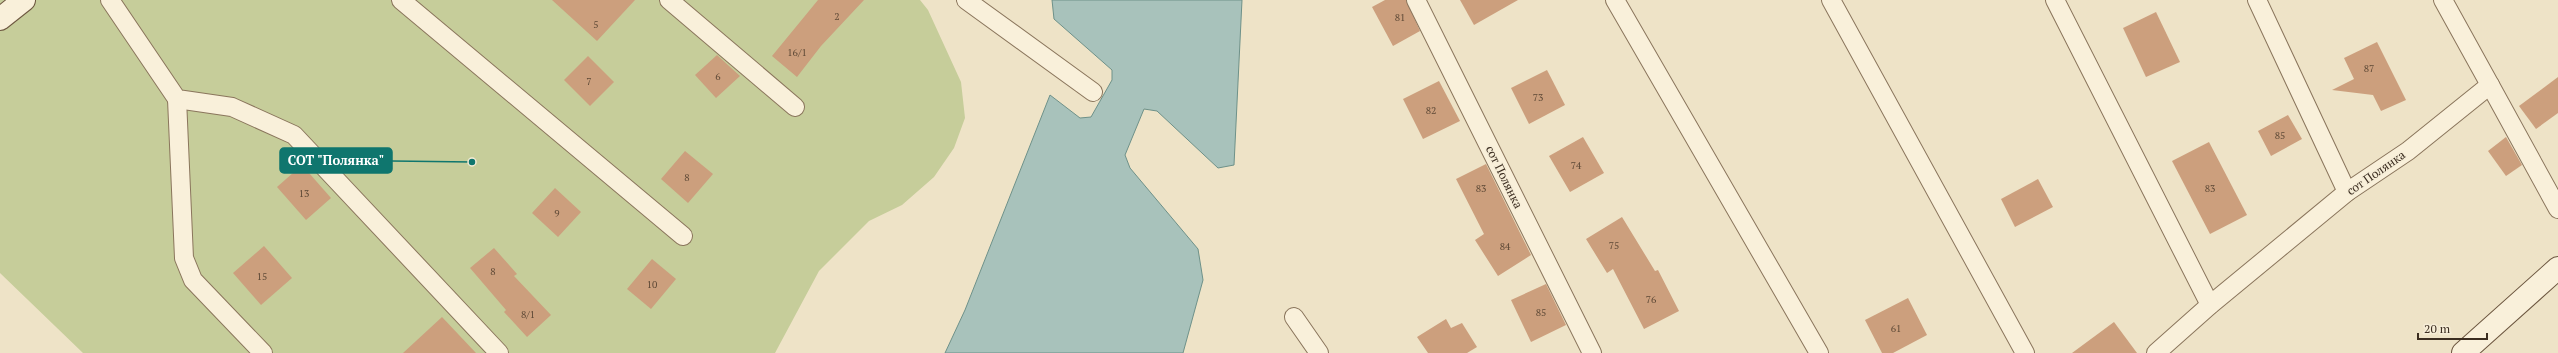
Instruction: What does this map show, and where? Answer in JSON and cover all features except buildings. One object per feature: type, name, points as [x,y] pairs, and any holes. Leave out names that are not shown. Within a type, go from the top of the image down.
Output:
[{"type":"main road","points":[[0,19],[24,0]]},
{"type":"main road","points":[[2463,353],[2558,268]]},
{"type":"street","points":[[110,0],[177,99],[184,258],[193,280],[263,353]]},
{"type":"street","points":[[401,0],[682,236]]},
{"type":"street","points":[[669,0],[795,107]]},
{"type":"street","points":[[966,0],[1093,92]]},
{"type":"street","name":"сот Полянка","points":[[1416,0],[1592,353]]},
{"type":"street","points":[[1615,0],[1819,353]]},
{"type":"street","points":[[1831,0],[2025,353]]},
{"type":"street","points":[[2055,0],[2210,305]]},
{"type":"street","points":[[2257,0],[2347,192]]},
{"type":"street","points":[[2443,0],[2558,209]]},
{"type":"street","name":"сот Полянка","points":[[2156,353],[2210,305],[2347,192],[2408,151],[2490,85]]},
{"type":"street","points":[[177,99],[232,107],[294,135],[499,353]]},
{"type":"street","points":[[1294,317],[1319,353]]},
{"type":"green space","points":[[0,0],[920,0],[928,10],[961,82],[965,118],[954,148],[934,177],[902,205],[869,221],[819,271],[775,353],[83,353],[0,273]]},
{"type":"water","points":[[1052,0],[1242,0],[1234,165],[1218,168],[1157,111],[1144,109],[1125,155],[1130,168],[1198,249],[1203,280],[1183,353],[945,353],[965,310],[1050,95],[1080,118],[1091,117],[1112,80],[1112,70],[1054,19]]},
{"type":"place","name":"СОТ \"Полянка\"","points":[[472,162]]}]
